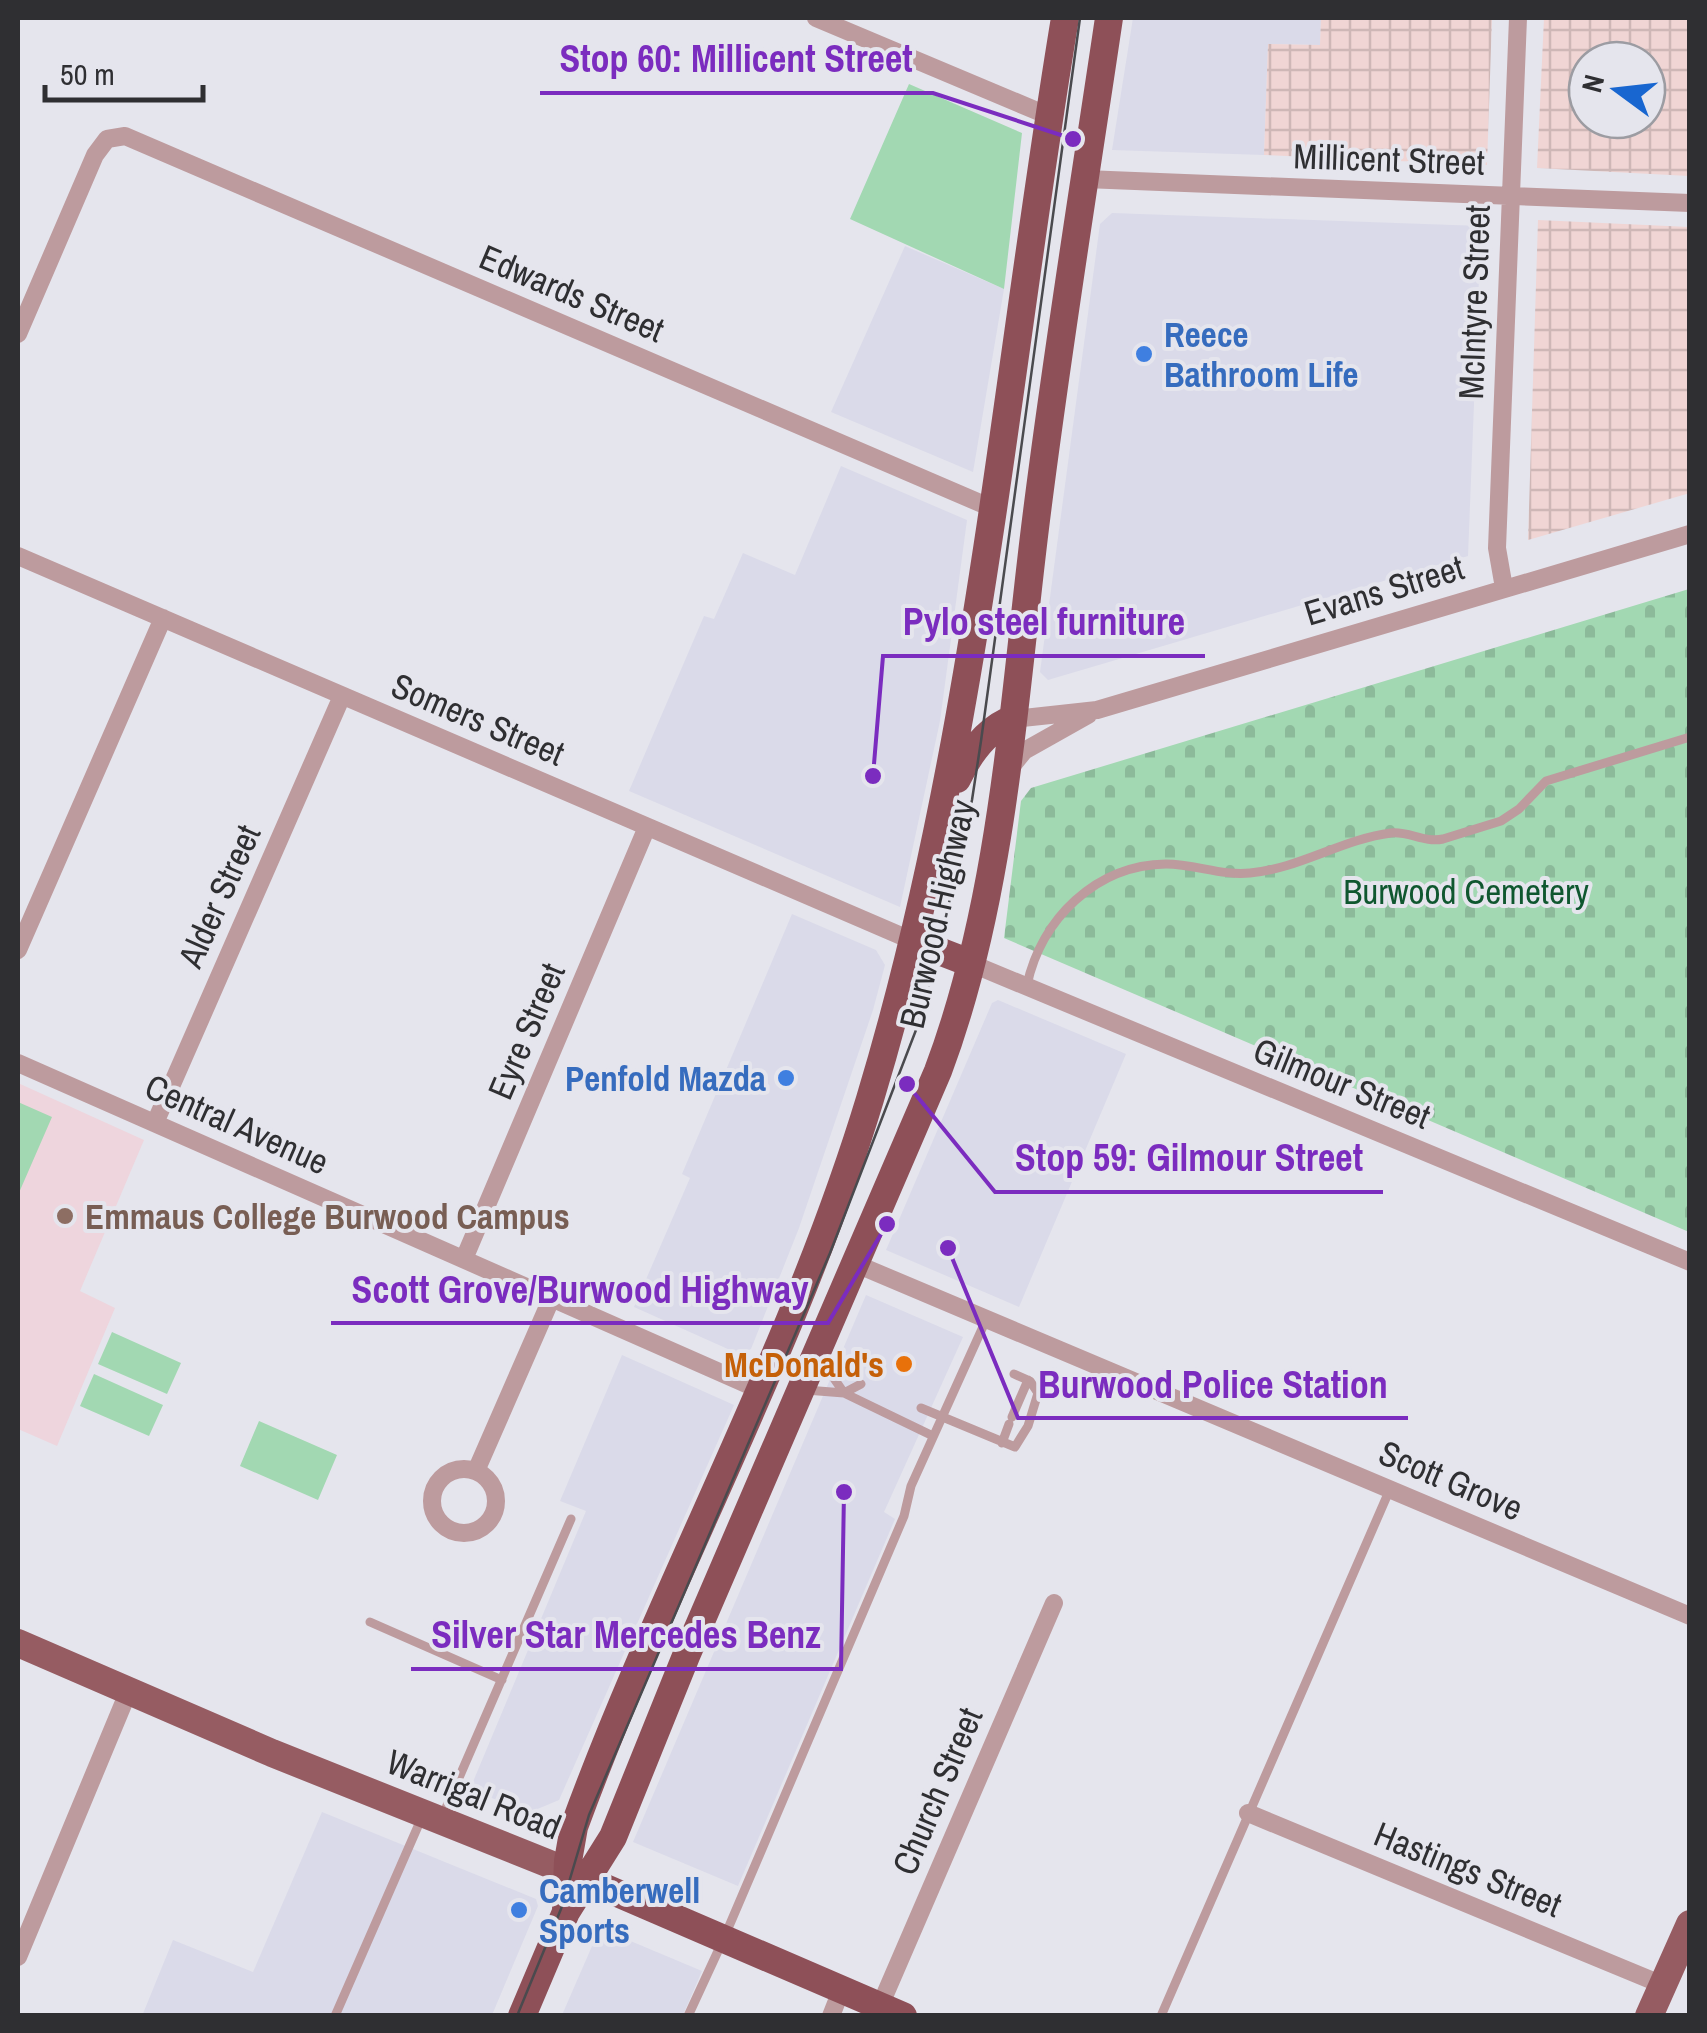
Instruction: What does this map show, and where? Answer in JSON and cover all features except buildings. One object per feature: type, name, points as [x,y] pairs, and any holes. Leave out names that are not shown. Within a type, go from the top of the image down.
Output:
[{"type":"highway","name":"Burwood Highway","points":[[576,1875],[574,1827],[820,1248],[872,1096],[913,941],[944,808],[994,509],[1066,18]]},
{"type":"highway","name":"Burwood Highway","points":[[576,1875],[613,1837],[686,1656],[938,1070],[963,1000],[1006,776],[1035,525],[1109,18]]},
{"type":"highway","points":[[994,509],[1035,525]]},
{"type":"highway","points":[[944,808],[958,774],[976,748],[993,729],[1012,719]]},
{"type":"highway","points":[[913,941],[970,963]]},
{"type":"highway","points":[[820,1248],[856,1264]]},
{"type":"highway","points":[[760,1390],[799,1398]]},
{"type":"highway","points":[[522,2016],[566,1912],[576,1875]]},
{"type":"highway","name":"Warrigal Road","points":[[576,1875],[891,2010]]},
{"type":"main road","name":"Warrigal Road","points":[[18,1643],[272,1753],[576,1875]]},
{"type":"main road","points":[[1650,2016],[1687,1939]]},
{"type":"street","points":[[816,18],[1049,116]]},
{"type":"street","name":"McIntyre Street","points":[[1504,588],[1497,548],[1518,18]]},
{"type":"street","name":"Edwards Street","points":[[18,334],[95,155],[107,139],[125,136],[994,509]]},
{"type":"street","name":"Millicent Street","points":[[1086,179],[1690,204]]},
{"type":"street","name":"Evans Street","points":[[1012,719],[1097,710],[1690,534]]},
{"type":"street","name":"Somers Street","points":[[18,556],[913,941]]},
{"type":"street","points":[[18,950],[162,618]]},
{"type":"street","name":"Alder Street","points":[[155,1123],[342,696]]},
{"type":"street","name":"Evans Street","points":[[1006,776],[1024,751],[1097,710]]},
{"type":"street","name":"Eyre Street","points":[[464,1260],[648,828]]},
{"type":"street","name":"Gilmour Street","points":[[970,963],[1690,1262]]},
{"type":"street","name":"Central Avenue","points":[[18,1063],[760,1390]]},
{"type":"street","name":"Scott Grove","points":[[856,1264],[1690,1616]]},
{"type":"street","points":[[476,1471],[552,1297]]},
{"type":"street","name":"Church Street","points":[[891,2010],[1054,1603]]},
{"type":"street","points":[[18,1957],[130,1690]]},
{"type":"street","name":"Hastings Street","points":[[1248,1813],[1663,1985]]},
{"type":"street","points":[[830,2016],[842,1988]]},
{"type":"lane","points":[[1026,988],[1037,947],[1048,929],[1080,897],[1120,874],[1142,866],[1168,864],[1255,873],[1386,834],[1443,839],[1510,816],[1546,781],[1690,737]]},
{"type":"lane","points":[[688,2016],[904,1516],[911,1486],[986,1319]]},
{"type":"lane","points":[[818,1354],[844,1394],[933,1436]]},
{"type":"lane","points":[[921,1408],[1015,1447],[1028,1426],[1038,1393],[1028,1380],[1014,1374]]},
{"type":"lane","points":[[1002,1442],[1028,1380]]},
{"type":"lane","points":[[799,1398],[844,1394],[861,1384]]},
{"type":"lane","points":[[1160,2016],[1390,1489]]},
{"type":"lane","points":[[335,2016],[502,1680],[571,1520]]},
{"type":"lane","points":[[370,1622],[502,1680]]},
{"type":"shaded area","points":[[1133,18],[1321,18],[1320,45],[1268,44],[1264,155],[1112,150]]},
{"type":"shaded area","points":[[1321,18],[1492,18],[1487,165],[1264,155],[1268,44],[1320,45]]},
{"type":"shaded area","points":[[1544,18],[1689,18],[1689,176],[1537,168]]},
{"type":"shaded area","points":[[1112,213],[1481,226],[1468,556],[1048,680],[1040,672],[1100,224]]},
{"type":"shaded area","points":[[1538,220],[1689,227],[1690,493],[1528,540]]},
{"type":"shaded area","points":[[905,246],[1004,289],[973,472],[831,412]]},
{"type":"shaded area","points":[[841,466],[967,520],[940,721],[900,907],[629,791],[704,616],[714,619],[743,553],[795,575]]},
{"type":"shaded area","points":[[792,914],[876,950],[885,965],[799,1228],[751,1349],[739,1354],[634,1307],[690,1178],[682,1174]]},
{"type":"shaded area","points":[[998,1000],[1126,1054],[1019,1307],[886,1250],[992,1003]]},
{"type":"shaded area","name":"Emmaus College Burwood Campus","points":[[18,1083],[144,1140],[80,1291],[115,1308],[57,1446],[18,1429]]},
{"type":"shaded area","points":[[866,1295],[963,1337],[884,1512],[895,1519],[738,1886],[633,1842]]},
{"type":"shaded area","points":[[622,1355],[734,1405],[559,1800],[528,1813],[470,1789],[586,1511],[560,1501]]},
{"type":"shaded area","points":[[322,1812],[536,1899],[538,1906],[492,2015],[142,2016],[173,1940],[253,1972]]},
{"type":"shaded area","points":[[609,1932],[702,1971],[683,2015],[562,2015],[596,1937]]},
{"type":"green space","points":[[909,84],[1022,133],[1004,289],[850,219]]},
{"type":"green space","name":"Burwood Cemetery","points":[[1689,589],[1689,1232],[1004,938],[1021,801],[1031,788]]},
{"type":"green space","points":[[18,1102],[52,1117],[18,1195]]},
{"type":"green space","points":[[112,1332],[181,1363],[167,1394],[98,1364]]},
{"type":"green space","points":[[94,1374],[163,1405],[149,1436],[80,1406]]},
{"type":"green space","points":[[259,1421],[337,1455],[318,1500],[240,1466]]},
{"type":"tram line","points":[[517,2016],[561,1909],[589,1815],[830,1253],[916,1030],[938,952],[981,741],[1080,18]]},
{"type":"place","name":"Stop 60: Millicent Street","points":[[1073,139]]},
{"type":"place","name":"Reece Bathroom Life","points":[[1144,354]]},
{"type":"place","name":"Pylo steel furniture","points":[[873,776]]},
{"type":"place","name":"Penfold Mazda","points":[[786,1078]]},
{"type":"place","name":"Stop 59: Gilmour Street","points":[[907,1084]]},
{"type":"place","name":"Emmaus College Burwood Campus","points":[[65,1216]]},
{"type":"place","name":"Scott Grove/Burwood Highway","points":[[887,1224]]},
{"type":"place","name":"Burwood Police Station","points":[[948,1248]]},
{"type":"place","name":"McDonald's","points":[[904,1364]]},
{"type":"place","name":"Silver Star Mercedes Benz","points":[[844,1492]]},
{"type":"place","name":"Camberwell Sports","points":[[519,1910]]}]
